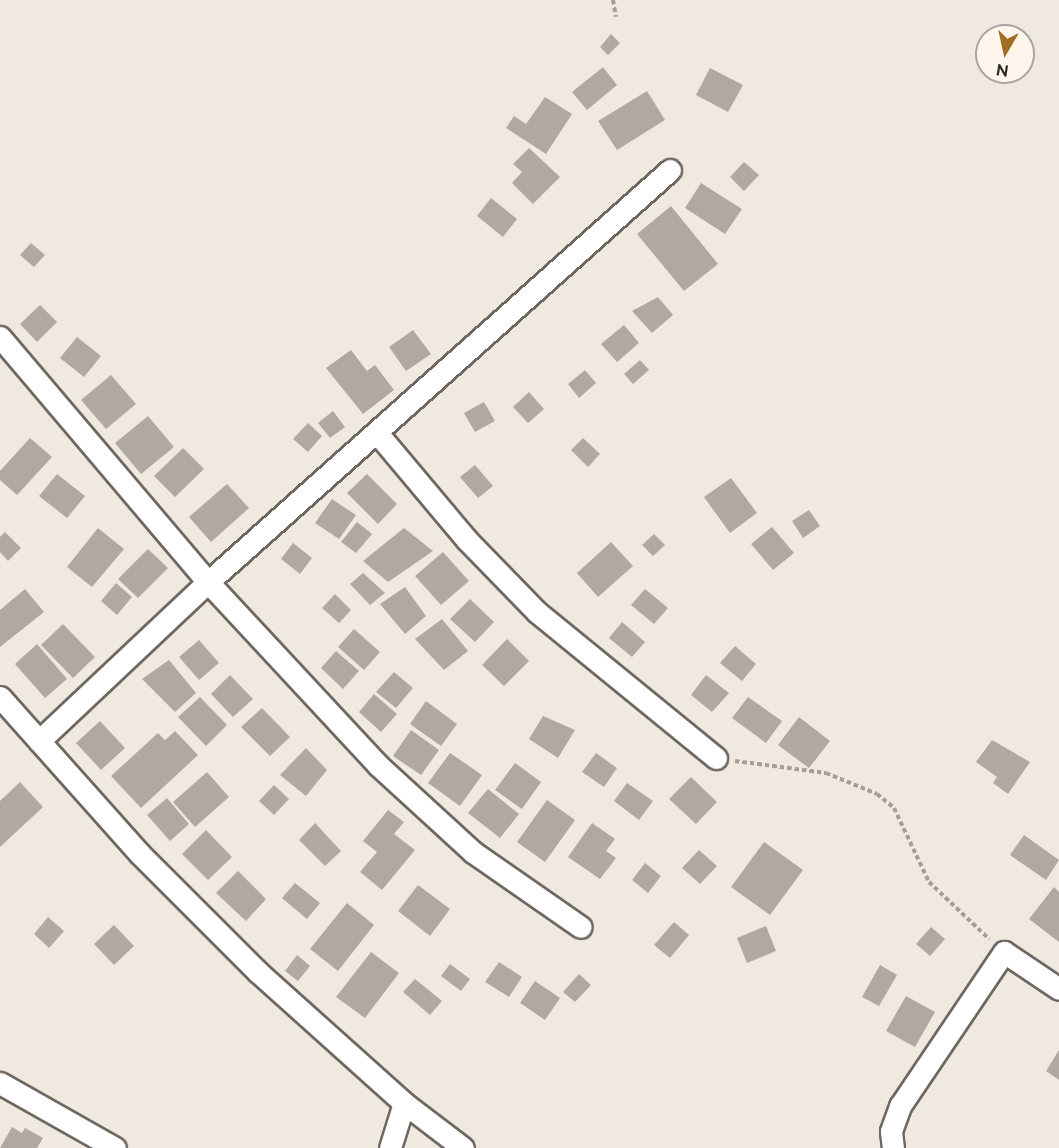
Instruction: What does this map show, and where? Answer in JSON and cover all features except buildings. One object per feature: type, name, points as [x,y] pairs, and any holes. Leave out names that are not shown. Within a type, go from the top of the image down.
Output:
[{"type":"street","points":[[39,741],[208,582],[378,434],[670,170]]},
{"type":"street","points":[[0,337],[208,582],[387,773],[473,852],[581,927]]},
{"type":"street","points":[[378,434],[467,540],[537,612],[716,758]]},
{"type":"street","points":[[0,697],[196,912],[404,1103],[463,1148]]},
{"type":"street","points":[[893,1148],[891,1131],[900,1106],[1004,952],[1059,989]]},
{"type":"street","points":[[0,1083],[115,1148]]},
{"type":"street","points":[[390,1148],[404,1103]]},
{"type":"path","points":[[614,0],[616,17]]},
{"type":"path","points":[[716,758],[826,774],[877,794],[894,808],[929,882],[1004,952]]}]
